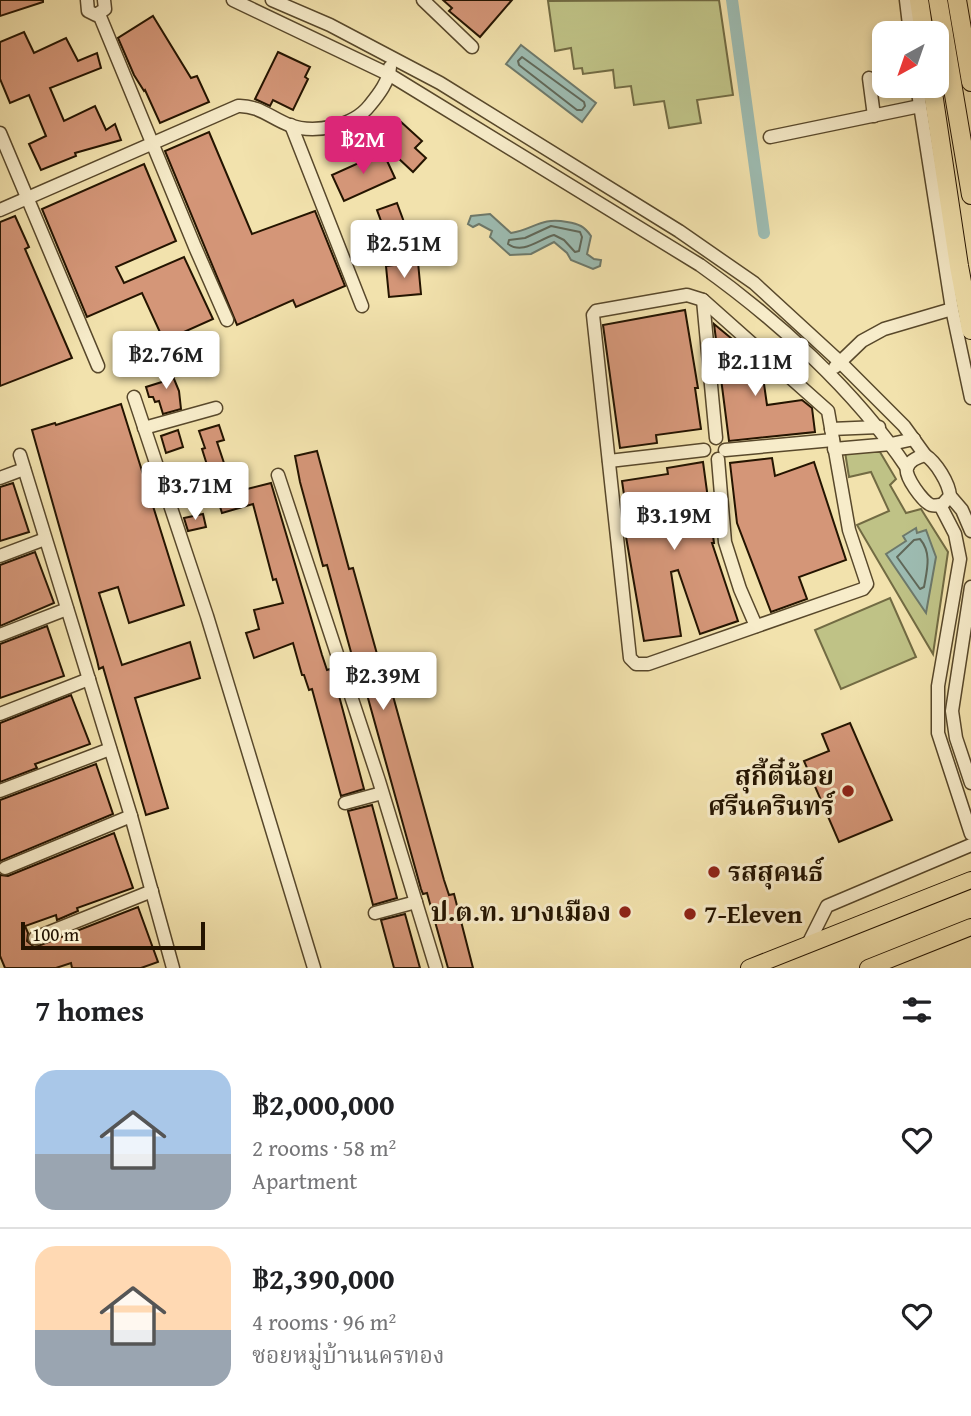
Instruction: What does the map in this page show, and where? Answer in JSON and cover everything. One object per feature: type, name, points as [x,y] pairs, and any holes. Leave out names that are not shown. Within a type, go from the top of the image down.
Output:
[{"type":"highway","points":[[919,0],[922,21]]},
{"type":"highway","points":[[938,0],[971,195]]},
{"type":"highway","points":[[957,0],[971,82]]},
{"type":"highway","points":[[934,98],[971,330]]},
{"type":"main road","points":[[749,968],[971,880]]},
{"type":"main road","points":[[868,968],[971,927]]},
{"type":"street","points":[[87,0],[88,11],[106,4],[152,144],[227,320]]},
{"type":"street","points":[[233,0],[390,75],[700,265],[748,300],[828,374],[879,428],[907,468],[907,475],[923,500],[932,505],[940,505],[950,496]]},
{"type":"street","points":[[272,0],[391,56],[440,83],[679,231],[754,283],[840,362],[914,439],[949,489],[950,496],[962,510],[971,531]]},
{"type":"street","points":[[423,0],[472,47]]},
{"type":"street","points":[[905,0],[908,21]]},
{"type":"street","points":[[0,210],[238,107],[248,106],[290,125],[314,128],[332,127],[352,120],[366,109],[390,75],[391,56]]},
{"type":"street","points":[[869,78],[874,116]]},
{"type":"street","points":[[919,98],[952,309],[971,398]]},
{"type":"street","points":[[771,137],[920,106]]},
{"type":"street","points":[[290,125],[362,306]]},
{"type":"street","points":[[0,133],[98,366]]},
{"type":"street","points":[[687,295],[703,300],[825,407],[830,416],[849,530],[866,587],[648,664],[636,664],[630,658],[594,313],[687,295]]},
{"type":"street","points":[[703,300],[716,438],[724,444],[722,455],[725,542],[740,589],[756,626]]},
{"type":"street","points":[[828,374],[862,341],[884,329],[952,309]]},
{"type":"street","points":[[134,397],[207,616],[314,968]]},
{"type":"street","points":[[144,428],[216,408]]},
{"type":"street","points":[[704,450],[709,458],[833,439],[879,428]]},
{"type":"street","points":[[704,450],[707,441],[716,438]]},
{"type":"street","points":[[833,439],[891,444],[914,439]]},
{"type":"street","points":[[608,461],[704,450]]},
{"type":"street","points":[[20,455],[131,816],[173,968]]},
{"type":"street","points":[[907,468],[911,462],[925,455]]},
{"type":"street","points":[[0,478],[24,469]]},
{"type":"street","points":[[278,475],[436,968]]},
{"type":"street","points":[[940,505],[955,534],[960,559],[938,686],[936,715],[946,762],[971,834]]},
{"type":"street","points":[[0,556],[46,539]]},
{"type":"street","points":[[971,587],[952,711],[956,737],[971,783]]},
{"type":"street","points":[[0,635],[67,609]]},
{"type":"street","points":[[0,714],[89,679]]},
{"type":"street","points":[[0,791],[110,749]]},
{"type":"street","points":[[946,762],[962,756]]},
{"type":"street","points":[[345,803],[382,793]]},
{"type":"street","points":[[5,868],[131,816]]},
{"type":"street","points":[[809,942],[827,906],[971,845]]},
{"type":"street","points":[[35,938],[152,891]]},
{"type":"street","points":[[375,913],[416,902]]},
{"type":"green space","points":[[719,0],[733,95],[697,100],[701,123],[669,128],[664,101],[634,105],[631,86],[615,88],[613,70],[583,74],[582,68],[574,69],[571,48],[555,51],[548,1]]},
{"type":"green space","points":[[845,452],[880,452],[896,479],[890,485],[906,513],[921,509],[948,552],[933,654],[857,525],[889,511],[871,472],[849,477]]},
{"type":"green space","points":[[890,598],[916,657],[841,689],[815,630]]},
{"type":"water","points":[[521,45],[596,103],[582,122],[506,64]]},
{"type":"water","points":[[490,214],[511,233],[550,221],[581,226],[591,236],[587,254],[601,260],[600,266],[593,269],[571,260],[554,242],[531,254],[510,255],[490,237],[492,231],[479,224],[473,227],[468,224],[471,216]]},
{"type":"water","points":[[916,528],[917,533],[926,530],[936,557],[926,613],[886,554],[906,541],[903,536]]},
{"type":"building","points":[[0,0],[43,0],[43,2],[0,16]]},
{"type":"building","points":[[443,0],[512,0],[480,37],[449,11],[452,8]]},
{"type":"building","points":[[153,16],[191,78],[197,76],[209,102],[160,123],[118,38]]},
{"type":"building","points":[[24,32],[34,53],[66,38],[78,61],[97,53],[101,68],[50,88],[64,121],[95,106],[106,130],[115,124],[121,140],[75,153],[76,156],[41,170],[29,144],[46,136],[29,95],[10,103],[0,79],[0,42]]},
{"type":"building","points":[[278,52],[310,67],[305,77],[308,79],[293,110],[273,100],[270,106],[255,99]]},
{"type":"building","points":[[400,121],[422,141],[415,148],[426,158],[413,172],[381,142]]},
{"type":"building","points":[[209,132],[252,234],[315,211],[345,286],[296,307],[293,300],[237,325],[165,151]]},
{"type":"building","points":[[383,152],[395,178],[344,201],[332,175]]},
{"type":"building","points":[[144,164],[176,241],[116,267],[124,283],[184,257],[213,319],[164,341],[142,293],[87,317],[42,209]]},
{"type":"building","points":[[397,203],[408,233],[388,240],[377,210]]},
{"type":"building","points":[[15,216],[29,247],[25,249],[72,358],[0,386],[0,222]]},
{"type":"building","points":[[418,262],[421,294],[389,297],[386,266]]},
{"type":"building","points":[[685,310],[698,388],[695,388],[701,429],[656,435],[657,443],[620,448],[603,325]]},
{"type":"building","points":[[714,324],[761,363],[767,405],[802,400],[812,408],[815,432],[729,441]]},
{"type":"building","points":[[165,357],[179,391],[181,409],[163,414],[159,401],[155,402],[153,397],[149,397],[146,387],[165,381],[160,359]]},
{"type":"building","points":[[121,404],[184,605],[129,623],[118,587],[99,593],[122,665],[190,642],[200,678],[135,698],[168,808],[146,815],[103,667],[99,669],[32,430]]},
{"type":"building","points":[[219,425],[224,440],[217,442],[230,481],[235,479],[237,487],[242,486],[243,490],[271,483],[322,655],[338,692],[364,789],[341,796],[312,689],[309,690],[302,675],[293,643],[254,658],[246,633],[259,629],[254,610],[283,603],[276,579],[273,580],[253,504],[222,513],[199,431]]},
{"type":"building","points":[[178,430],[183,447],[166,453],[161,436]]},
{"type":"building","points":[[317,451],[349,569],[353,568],[384,679],[388,678],[444,880],[449,895],[454,894],[473,968],[448,968],[427,893],[423,894],[421,889],[361,673],[357,674],[327,565],[323,566],[295,456]]},
{"type":"building","points":[[772,458],[775,476],[814,462],[846,560],[799,577],[807,599],[771,612],[737,523],[730,463]]},
{"type":"building","points":[[703,462],[712,543],[738,621],[700,634],[678,570],[671,572],[681,636],[644,641],[625,531],[624,523],[628,522],[622,481],[668,474],[667,468]]},
{"type":"building","points":[[13,483],[29,532],[0,541],[0,487]]},
{"type":"building","points":[[203,514],[206,527],[188,531],[184,518]]},
{"type":"building","points":[[35,552],[54,603],[0,626],[0,565]]},
{"type":"building","points":[[47,626],[64,676],[0,698],[0,644]]},
{"type":"building","points":[[71,695],[90,744],[35,764],[37,768],[0,782],[0,723]]},
{"type":"building","name":"สุกี้ตี๋น้อย ศรีนครินทร์","points":[[850,723],[892,820],[839,842],[804,761],[829,751],[822,734]]},
{"type":"building","points":[[96,764],[113,814],[0,861],[0,800]]},
{"type":"building","points":[[372,805],[397,898],[373,905],[348,811]]},
{"type":"building","points":[[114,833],[133,888],[77,908],[78,911],[57,920],[56,915],[25,926],[27,941],[34,947],[38,946],[138,907],[158,962],[141,968],[72,968],[71,963],[56,968],[5,968],[0,956],[0,875],[8,876]]},
{"type":"building","points":[[405,914],[420,968],[394,968],[381,920]]},
{"type":"waterway","points":[[732,0],[764,233]]},
{"type":"place","name":"สุกี้ตี๋น้อย ศรีนครินทร์","points":[[848,791]]},
{"type":"place","name":"รสสุคนธ์","points":[[714,872]]},
{"type":"place","name":"ป.ต.ท. บางเมือง","points":[[625,912]]},
{"type":"place","name":"7-Eleven","points":[[690,914]]}]
